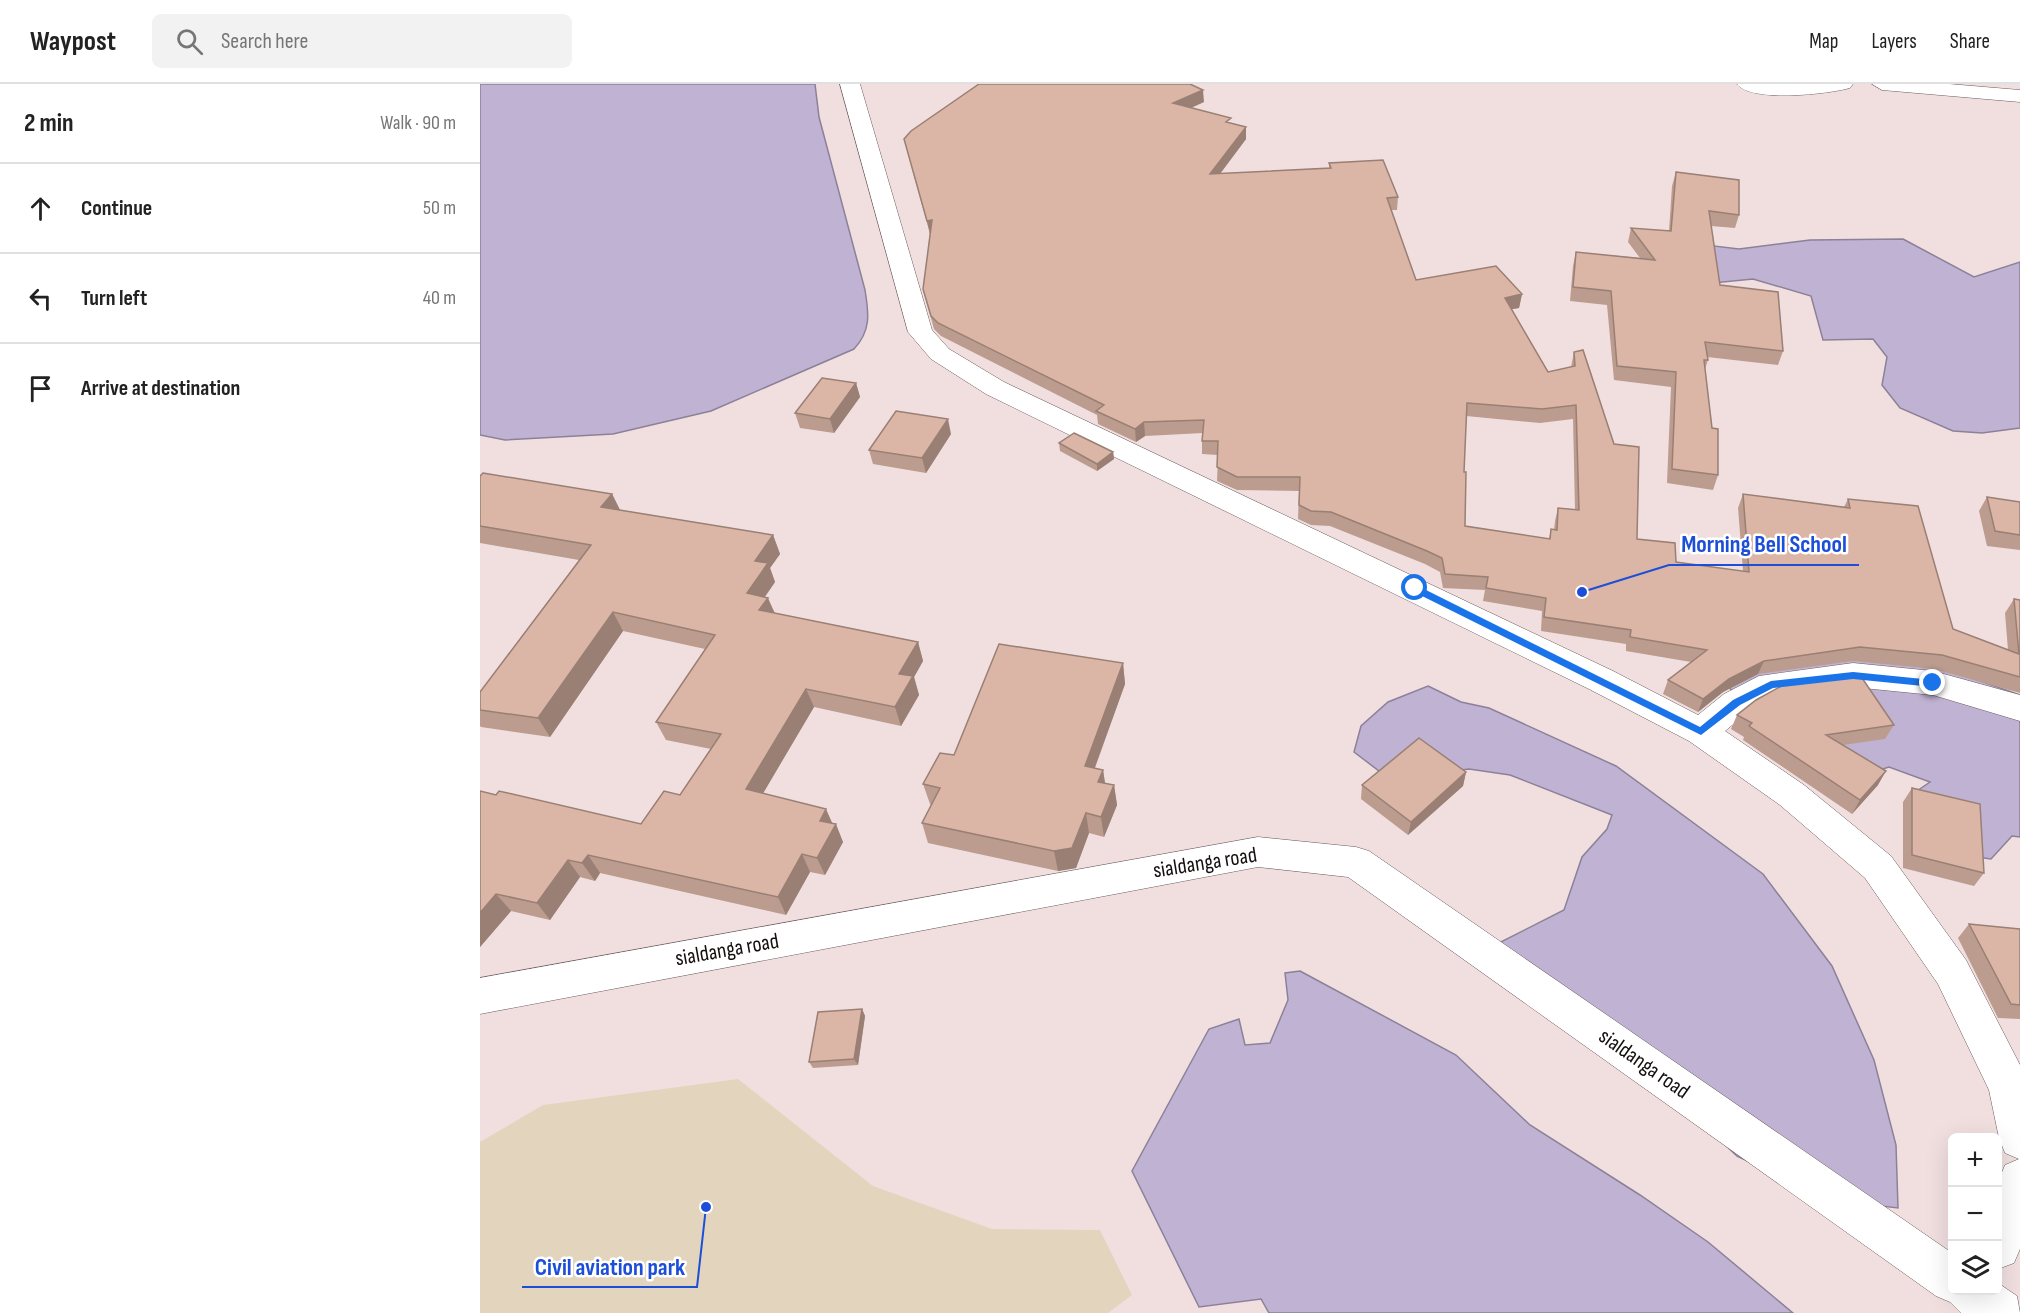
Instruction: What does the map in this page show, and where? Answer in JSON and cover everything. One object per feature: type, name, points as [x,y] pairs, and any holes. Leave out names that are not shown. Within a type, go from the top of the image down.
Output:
[{"type":"street","points":[[850,84],[920,332],[940,354],[996,388],[1425,593],[1701,732],[1792,795],[1878,867],[1952,972],[1986,1035],[2010,1090],[2020,1138]]},
{"type":"street","points":[[1747,84],[1773,89],[1800,90],[1831,88],[1844,84]]},
{"type":"street","points":[[1882,84],[2020,96]]},
{"type":"street","points":[[1701,732],[1736,703],[1771,685],[1853,675],[1933,683],[2020,708]]},
{"type":"street","name":"sialdanga road","points":[[480,996],[1258,852],[1356,862],[1948,1276]]},
{"type":"street","points":[[2000,1241],[2012,1213],[2020,1180]]},
{"type":"street","points":[[1975,1295],[2001,1313]]},
{"type":"street","points":[[1996,1295],[2001,1313]]},
{"type":"shaded area","points":[[480,84],[815,84],[819,117],[865,290],[867,322],[860,342],[854,349],[711,411],[613,434],[505,440],[480,435]]},
{"type":"shaded area","points":[[1903,239],[1974,277],[2020,262],[2020,428],[1982,433],[1953,431],[1900,408],[1882,385],[1887,357],[1873,339],[1823,340],[1811,296],[1753,279],[1713,283],[1706,245],[1739,249],[1810,240]]},
{"type":"shaded area","points":[[1908,655],[2020,695],[2020,837],[2012,836],[1991,859],[1941,852],[1911,795],[1930,782],[1889,767],[1870,773],[1764,716],[1728,687],[1723,665],[1813,657]]},
{"type":"shaded area","points":[[1428,686],[1461,702],[1489,708],[1616,766],[1763,874],[1832,966],[1874,1060],[1896,1145],[1898,1208],[1830,1200],[1737,1156],[1657,1080],[1493,946],[1564,910],[1582,857],[1607,829],[1612,815],[1510,775],[1469,769],[1400,778],[1379,771],[1354,752],[1361,726],[1388,702]]},
{"type":"shaded area","points":[[1300,971],[1456,1055],[1530,1125],[1640,1195],[1708,1242],[1793,1313],[1269,1313],[1261,1299],[1199,1307],[1132,1171],[1209,1029],[1239,1019],[1245,1045],[1270,1043],[1288,1000],[1285,973]]},
{"type":"shaded area","points":[[738,1079],[873,1186],[992,1229],[1100,1230],[1132,1295],[1108,1313],[480,1313],[480,1142],[543,1105]]},
{"type":"building","points":[[979,84],[1190,84],[1203,90],[1173,103],[1231,118],[1226,122],[1246,127],[1210,174],[1331,168],[1329,163],[1383,160],[1398,197],[1387,198],[1416,280],[1496,266],[1522,294],[1505,298],[1548,372],[1575,366],[1574,352],[1583,350],[1614,444],[1639,447],[1637,539],[1675,543],[1676,562],[1749,572],[1743,494],[1850,508],[1848,499],[1918,506],[1953,629],[2019,654],[2014,599],[2020,600],[2020,677],[1942,655],[1860,647],[1764,661],[1729,679],[1703,699],[1668,680],[1707,650],[1630,637],[1631,630],[1544,617],[1546,598],[1486,588],[1488,577],[1445,574],[1442,558],[1331,512],[1311,511],[1299,505],[1300,477],[1237,477],[1217,467],[1218,441],[1202,441],[1204,420],[1144,422],[1135,429],[1096,411],[1104,405],[938,323],[931,316],[923,289],[932,220],[927,221],[904,139],[911,131]],"holes":[[[1467,403],[1542,409],[1576,405],[1579,510],[1558,508],[1557,530],[1551,529],[1550,539],[1465,526],[1466,472],[1464,472]]]},
{"type":"building","points":[[1676,172],[1739,180],[1739,215],[1709,211],[1720,285],[1778,292],[1783,351],[1705,342],[1708,360],[1704,360],[1712,428],[1718,429],[1718,475],[1672,469],[1676,372],[1617,366],[1611,291],[1573,287],[1576,252],[1655,260],[1631,228],[1671,231]]},
{"type":"building","points":[[822,378],[856,383],[830,419],[795,413]]},
{"type":"building","points":[[896,411],[948,419],[922,458],[869,450]]},
{"type":"building","points":[[1074,433],[1113,452],[1097,464],[1059,443]]},
{"type":"building","points":[[483,473],[612,494],[601,507],[773,535],[755,561],[768,563],[747,593],[768,598],[759,610],[918,642],[899,674],[913,676],[895,707],[806,689],[746,789],[826,809],[820,821],[836,824],[817,858],[802,854],[778,897],[588,855],[582,863],[568,860],[537,903],[496,894],[480,913],[480,791],[496,795],[499,791],[641,824],[664,791],[680,795],[721,734],[656,722],[715,635],[613,612],[538,718],[480,710],[480,692],[591,545],[480,526],[480,476]]},
{"type":"building","points":[[1987,497],[2020,502],[2020,535],[1995,531]]},
{"type":"building","points":[[999,644],[1123,663],[1085,766],[1103,770],[1098,782],[1114,785],[1101,817],[1086,813],[1072,848],[1054,851],[922,823],[940,788],[923,784],[940,753],[954,755]]},
{"type":"building","points":[[1860,675],[1894,725],[1826,735],[1886,771],[1860,800],[1749,726],[1752,723],[1737,715],[1756,700],[1785,684]]},
{"type":"building","points":[[1419,738],[1466,772],[1411,822],[1362,785]]},
{"type":"building","points":[[1912,788],[1980,804],[1984,873],[1912,855]]},
{"type":"building","points":[[1969,924],[2020,929],[2020,1005],[2011,1004]]},
{"type":"building","points":[[862,1009],[854,1059],[809,1062],[818,1012]]},
{"type":"place","name":"Morning Bell School","points":[[1582,592]]},
{"type":"place","name":"Civil aviation park","points":[[706,1207]]},
{"type":"route","points":[[1415,588],[1701,732],[1736,703],[1771,685],[1853,675],[1933,683]]}]
